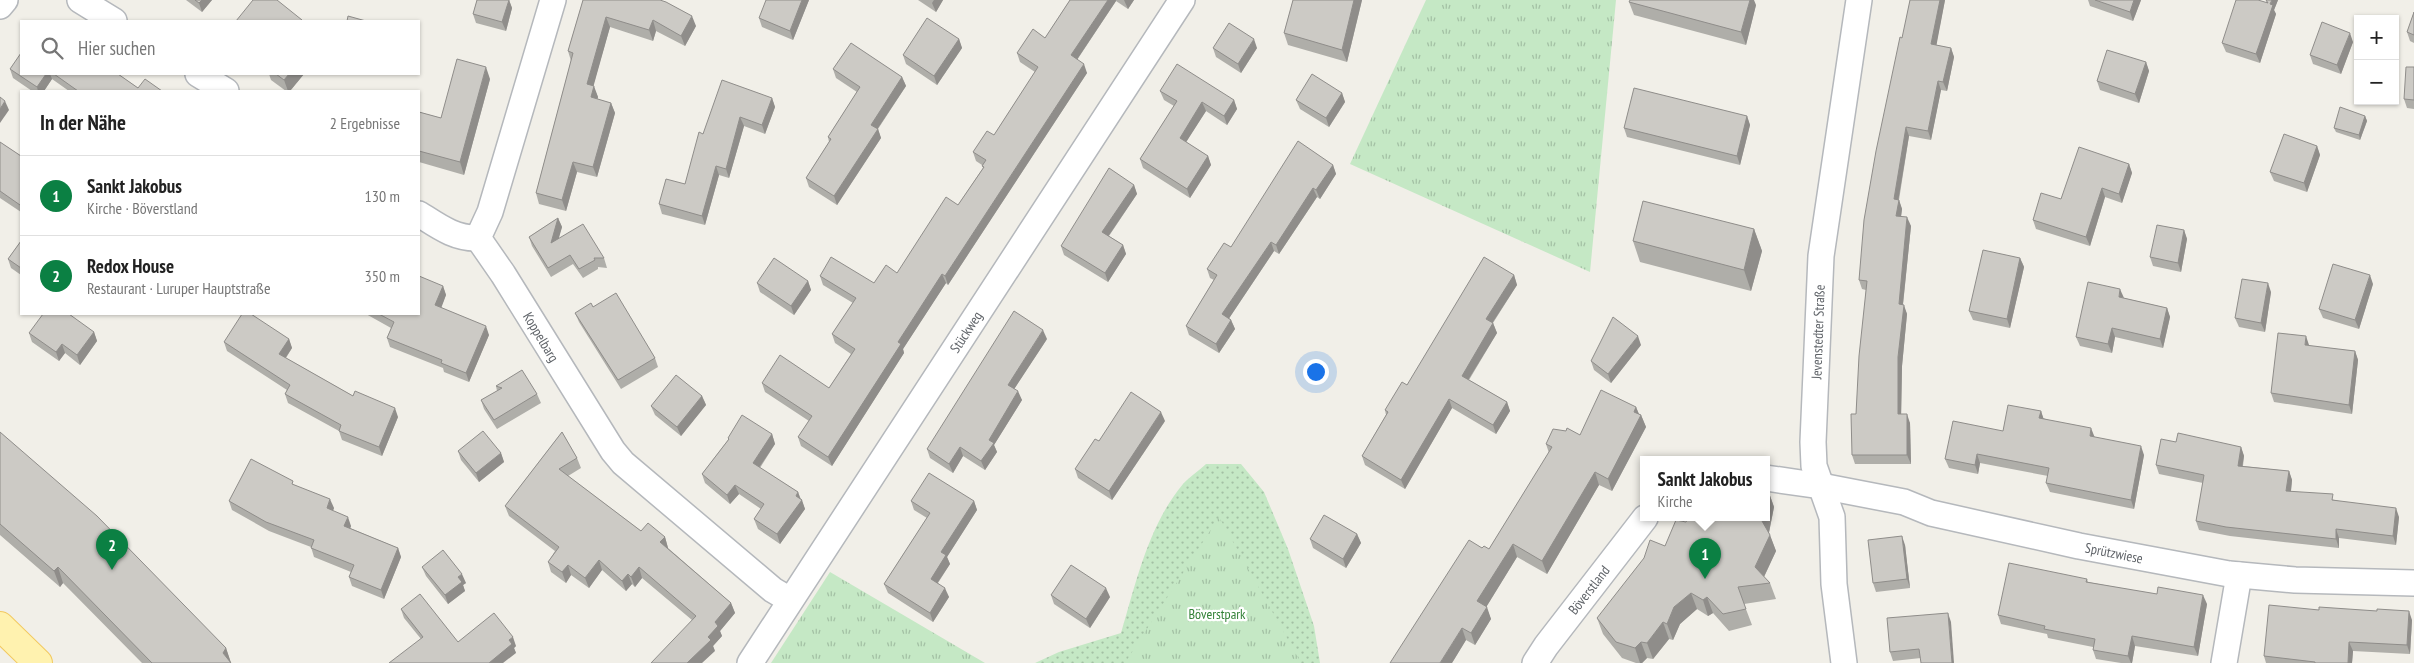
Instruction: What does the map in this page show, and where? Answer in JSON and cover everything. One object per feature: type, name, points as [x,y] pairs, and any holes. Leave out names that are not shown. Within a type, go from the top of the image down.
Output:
[{"type":"main road","points":[[0,626],[38,663]]},
{"type":"street","points":[[0,6],[5,0]]},
{"type":"street","points":[[80,0],[112,20]]},
{"type":"street","points":[[420,215],[453,235],[464,239],[478,238],[492,204],[554,0]]},
{"type":"street","name":"Stückweg","points":[[750,663],[1182,0]]},
{"type":"street","name":"Jevenstedter Straße","points":[[1844,663],[1834,584],[1832,517],[1814,466],[1813,442],[1820,256],[1859,0]]},
{"type":"street","points":[[200,75],[224,90]]},
{"type":"street","name":"Koppelbarg","points":[[478,238],[503,274],[613,451],[623,463],[773,590],[790,600]]},
{"type":"street","points":[[1770,479],[1821,486]]},
{"type":"street","name":"Sprützwiese","points":[[1821,486],[1904,502],[1931,513],[2079,546],[2239,575],[2295,580],[2414,583]]},
{"type":"street","name":"Böverstland","points":[[1535,663],[1546,646],[1643,521]]},
{"type":"street","points":[[2224,663],[2239,575]]},
{"type":"green space","points":[[1426,0],[1616,0],[1590,272],[1350,164]]},
{"type":"green space","points":[[1206,464],[1241,464],[1264,492],[1288,549],[1314,626],[1320,663],[1035,663],[1059,652],[1121,633],[1144,556],[1161,518],[1183,484]]},
{"type":"green space","name":"Böverstpark","points":[[1219,517],[1301,663],[1125,663]]},
{"type":"green space","points":[[830,572],[985,663],[771,663]]},
{"type":"building","points":[[253,0],[277,0],[302,20],[237,20]]},
{"type":"building","points":[[477,0],[509,0],[502,22],[473,14]]},
{"type":"building","points":[[583,0],[660,0],[692,16],[681,36],[653,20],[649,30],[606,17],[587,84],[594,86],[591,97],[611,103],[593,167],[573,162],[562,200],[536,193],[573,53],[568,51]]},
{"type":"building","points":[[766,0],[802,0],[790,31],[759,18]]},
{"type":"building","points":[[1070,0],[1108,0],[1071,55],[1084,64],[945,276],[942,274],[898,342],[901,344],[828,457],[798,437],[812,416],[762,383],[780,355],[829,388],[855,349],[832,334],[856,298],[820,276],[831,257],[874,283],[886,265],[897,273],[946,197],[958,205],[984,167],[982,166],[986,160],[973,152],[987,131],[994,135],[1038,67],[1017,53],[1033,29],[1045,38]]},
{"type":"building","points":[[1293,0],[1354,0],[1342,50],[1284,33]]},
{"type":"building","points":[[1630,0],[1750,0],[1741,32],[1629,2]]},
{"type":"building","points":[[1910,0],[1940,0],[1931,44],[1951,48],[1943,82],[1938,81],[1928,131],[1906,127],[1894,199],[1899,200],[1896,216],[1907,217],[1899,304],[1904,305],[1898,357],[1898,414],[1907,414],[1907,455],[1852,455],[1851,414],[1856,414],[1859,356],[1867,281],[1859,280],[1864,220],[1876,151],[1900,37],[1902,38]]},
{"type":"building","points":[[2095,0],[2134,0],[2130,12]]},
{"type":"building","points":[[2236,0],[2258,0],[2268,3],[2266,0],[2272,0],[2270,4],[2273,5],[2256,54],[2222,43]]},
{"type":"building","points":[[2414,12],[2414,35],[2407,32]]},
{"type":"building","points":[[348,16],[362,20],[347,20]]},
{"type":"building","points":[[927,18],[959,39],[934,76],[903,55]]},
{"type":"building","points":[[2322,22],[2350,33],[2337,65],[2310,55]]},
{"type":"building","points":[[1229,23],[1254,39],[1238,64],[1213,48]]},
{"type":"building","points":[[851,43],[902,77],[871,125],[878,129],[834,196],[806,178],[831,139],[828,137],[860,87],[833,69]]},
{"type":"building","points":[[2107,50],[2146,62],[2135,94],[2097,81]]},
{"type":"building","points":[[20,54],[20,75],[45,75],[37,87],[10,69]]},
{"type":"building","points":[[457,59],[486,67],[460,162],[420,151],[420,112],[441,118]]},
{"type":"building","points":[[1177,64],[1234,100],[1224,116],[1202,102],[1180,138],[1208,156],[1187,189],[1140,159],[1177,101],[1160,91]]},
{"type":"building","points":[[2406,67],[2414,67],[2414,100],[2404,99]]},
{"type":"building","points":[[1312,74],[1342,93],[1326,118],[1296,100]]},
{"type":"building","points":[[55,75],[119,75],[138,88],[145,79],[161,90],[77,90]]},
{"type":"building","points":[[277,75],[288,75],[284,80]]},
{"type":"building","points":[[722,80],[772,98],[762,125],[740,117],[726,169],[716,166],[702,216],[659,204],[666,179],[685,184],[699,132],[703,134]]},
{"type":"building","points":[[1634,88],[1747,116],[1737,156],[1624,128]]},
{"type":"building","points":[[0,97],[5,101],[0,109]]},
{"type":"building","points":[[2340,107],[2365,116],[2359,135],[2334,128]]},
{"type":"building","points":[[2284,134],[2317,146],[2304,183],[2270,172]]},
{"type":"building","points":[[1298,141],[1333,165],[1316,190],[1313,188],[1276,245],[1271,242],[1222,314],[1231,320],[1216,344],[1186,326],[1217,275],[1207,269],[1224,243],[1231,247]]},
{"type":"building","points":[[0,142],[20,155],[20,205],[0,191]]},
{"type":"building","points":[[2079,147],[2129,164],[2119,194],[2102,188],[2086,237],[2033,220],[2041,193],[2061,199]]},
{"type":"building","points":[[1109,168],[1134,185],[1102,232],[1123,245],[1105,273],[1061,246]]},
{"type":"building","points":[[1643,201],[1754,229],[1744,270],[1633,241]]},
{"type":"building","points":[[558,218],[551,243],[583,224],[604,258],[594,258],[595,260],[579,269],[570,255],[548,268],[529,237]]},
{"type":"building","points":[[2157,225],[2184,230],[2178,263],[2150,257]]},
{"type":"building","points":[[20,242],[20,267],[8,259]]},
{"type":"building","points":[[1983,250],[2020,258],[2007,319],[1969,311]]},
{"type":"building","points":[[1484,257],[1514,275],[1486,319],[1493,323],[1462,376],[1507,402],[1493,425],[1449,399],[1401,480],[1362,456],[1388,412],[1385,410],[1402,382],[1407,385]]},
{"type":"building","points":[[774,258],[808,281],[791,306],[757,283]]},
{"type":"building","points":[[2333,264],[2370,275],[2355,320],[2319,309]]},
{"type":"building","points":[[420,276],[443,286],[435,305],[486,326],[466,373],[441,363],[442,360],[387,338],[394,322],[381,315],[420,315]]},
{"type":"building","points":[[2242,279],[2268,283],[2261,323],[2235,318]]},
{"type":"building","points":[[2088,282],[2120,289],[2119,297],[2167,308],[2160,339],[2112,328],[2108,344],[2076,337]]},
{"type":"building","points":[[616,293],[655,358],[618,380],[575,313],[591,303],[593,307]]},
{"type":"building","points":[[1014,311],[1043,330],[1008,385],[1018,391],[989,440],[994,443],[981,461],[960,447],[949,464],[927,449]]},
{"type":"building","points":[[42,315],[70,315],[94,332],[77,355],[62,344],[56,352],[29,333]]},
{"type":"building","points":[[241,315],[253,315],[289,339],[279,354],[353,396],[355,391],[395,408],[379,447],[339,431],[341,425],[285,394],[290,385],[224,342]]},
{"type":"building","points":[[1613,317],[1638,336],[1608,374],[1591,361]]},
{"type":"building","points":[[2278,333],[2306,336],[2305,345],[2355,351],[2349,405],[2271,393]]},
{"type":"building","points":[[522,370],[537,394],[494,420],[481,400],[502,388],[496,386]]},
{"type":"building","points":[[676,375],[702,396],[677,427],[651,406]]},
{"type":"building","points":[[1601,390],[1636,407],[1634,412],[1641,415],[1608,479],[1595,472],[1542,561],[1513,544],[1477,601],[1487,607],[1471,633],[1462,628],[1440,663],[1390,663],[1469,540],[1482,548],[1484,546],[1489,549],[1552,447],[1546,444],[1553,429],[1566,431],[1567,428],[1580,435]]},
{"type":"building","points":[[1131,392],[1161,412],[1109,491],[1075,469],[1095,439],[1099,441]]},
{"type":"building","points":[[2008,405],[2041,411],[2039,418],[2091,428],[2090,436],[2141,446],[2131,500],[2046,483],[2049,468],[1977,454],[1975,465],[1945,459],[1953,421],[2003,431]]},
{"type":"building","points":[[742,415],[772,434],[753,463],[798,492],[796,496],[802,500],[777,534],[754,519],[764,504],[735,485],[727,495],[702,474],[729,439]]},
{"type":"building","points":[[483,431],[501,453],[476,473],[458,451]]},
{"type":"building","points":[[0,432],[97,516],[226,648],[223,653],[231,663],[152,663],[58,567],[54,571],[0,524]]},
{"type":"building","points":[[562,432],[577,458],[559,469],[641,531],[648,523],[665,537],[660,542],[731,603],[715,622],[718,626],[708,637],[711,640],[687,663],[651,663],[696,616],[639,567],[631,577],[628,574],[622,581],[599,560],[585,578],[568,565],[562,572],[548,562],[559,547],[505,506]]},
{"type":"building","points":[[2178,433],[2241,447],[2238,466],[2289,471],[2286,491],[2333,494],[2332,500],[2396,508],[2393,536],[2336,529],[2336,539],[2226,527],[2196,521],[2204,475],[2156,465],[2161,439],[2176,442]]},
{"type":"building","points":[[251,459],[293,481],[292,484],[330,499],[327,508],[348,517],[344,526],[398,548],[381,590],[349,577],[354,565],[311,548],[314,540],[266,522],[229,501]]},
{"type":"building","points":[[929,473],[974,501],[941,552],[946,555],[931,579],[945,588],[930,613],[884,584],[930,513],[911,501]]},
{"type":"building","points":[[1324,515],[1357,534],[1343,559],[1310,539]]},
{"type":"building","points":[[1676,521],[1762,521],[1770,535],[1755,567],[1770,583],[1738,587],[1746,609],[1723,614],[1707,597],[1703,600],[1691,593],[1674,607],[1667,624],[1663,622],[1647,643],[1641,642],[1635,648],[1616,642],[1597,618],[1644,558],[1650,540],[1665,546]]},
{"type":"building","points":[[1902,536],[1907,579],[1873,583],[1868,540]]},
{"type":"building","points":[[443,550],[462,574],[458,577],[462,582],[445,595],[422,567]]},
{"type":"building","points":[[2009,563],[2087,579],[2086,582],[2157,594],[2158,587],[2203,595],[2194,647],[2132,636],[2128,656],[2093,650],[2095,639],[2044,629],[2045,626],[1998,615]]},
{"type":"building","points":[[1071,565],[1106,588],[1086,619],[1051,595]]},
{"type":"building","points":[[420,594],[458,642],[494,613],[513,637],[509,640],[512,644],[489,663],[389,663],[423,637],[401,609]]},
{"type":"building","points":[[2269,605],[2319,610],[2319,607],[2409,611],[2407,645],[2349,642],[2348,663],[2315,663],[2264,656]]},
{"type":"building","points":[[1948,613],[1952,663],[1921,663],[1919,649],[1890,652],[1887,618]]},
{"type":"place","name":"Redox House","points":[[112,570]]},
{"type":"place","name":"Sankt Jakobus","points":[[1705,579]]}]
